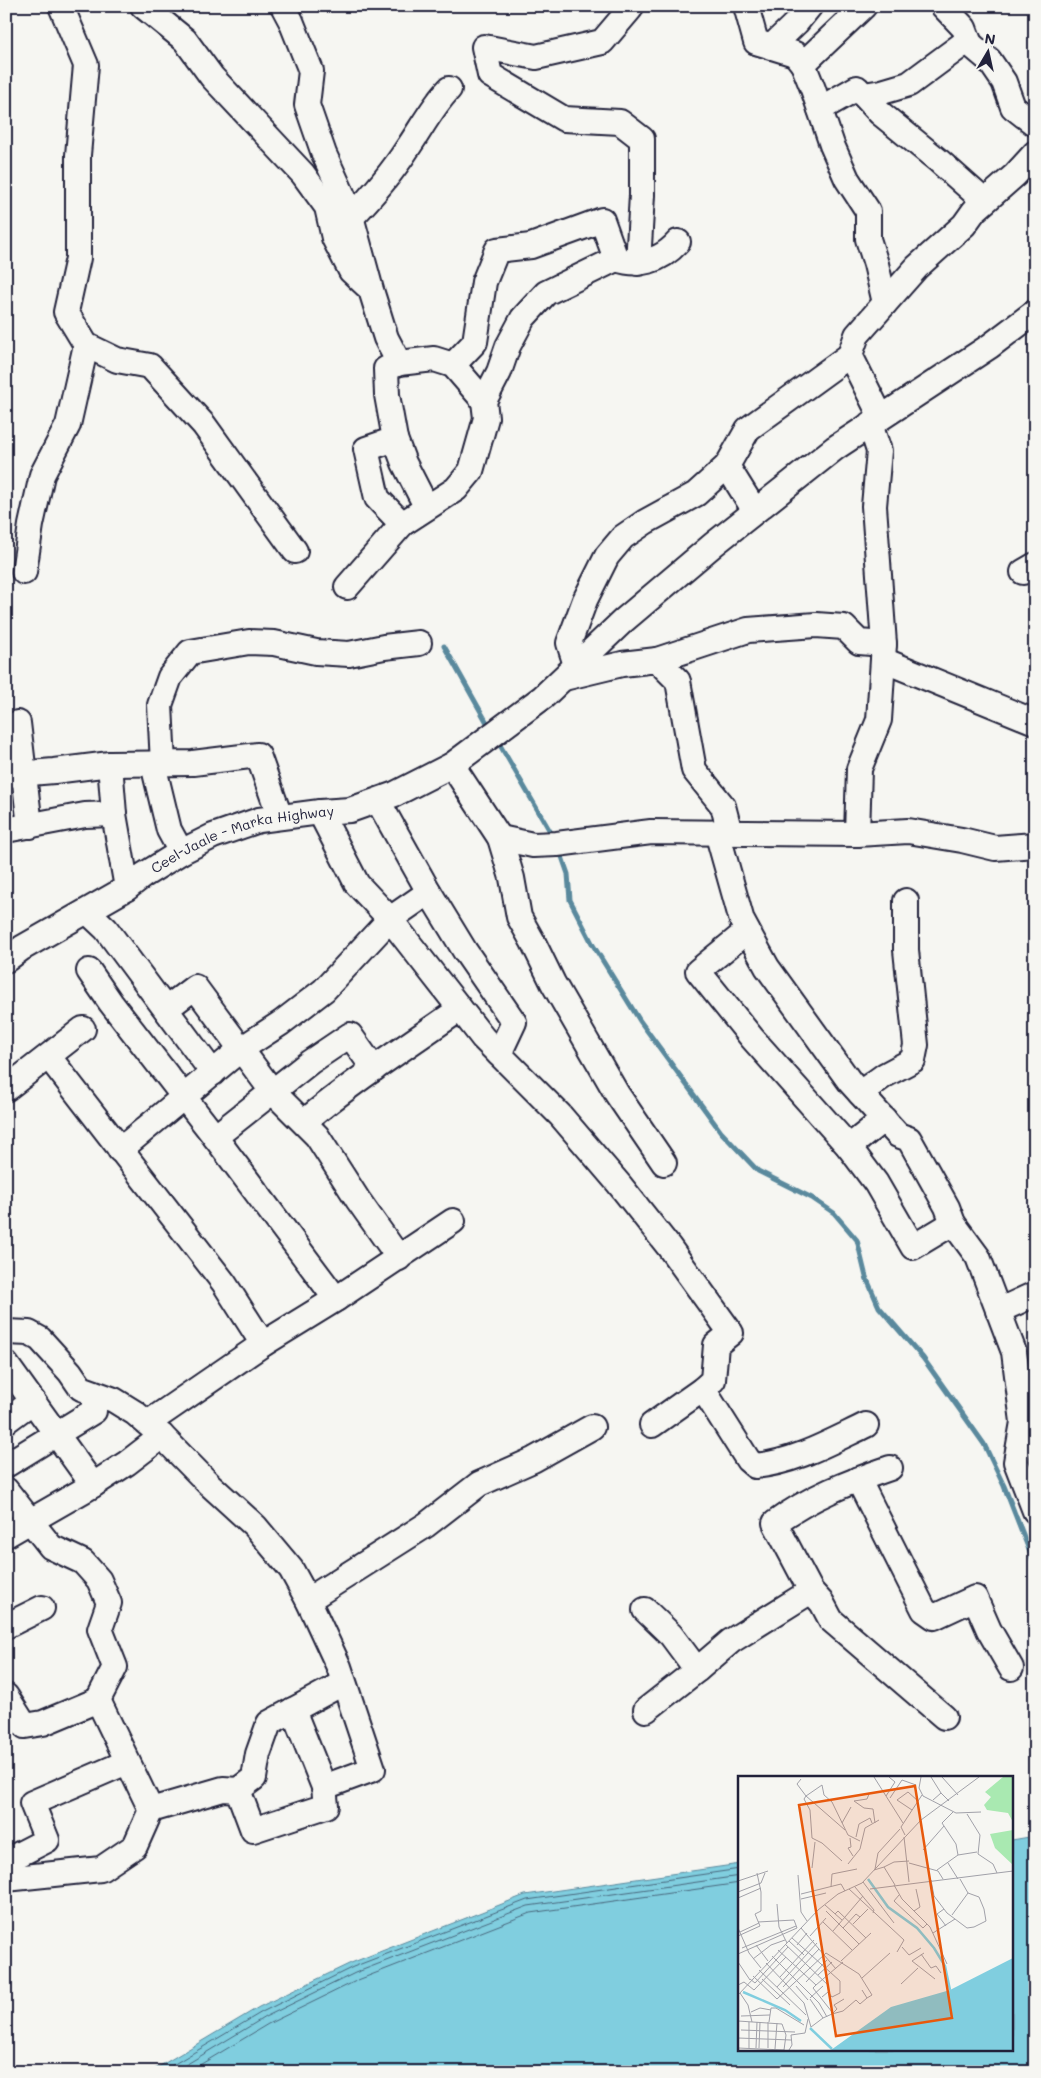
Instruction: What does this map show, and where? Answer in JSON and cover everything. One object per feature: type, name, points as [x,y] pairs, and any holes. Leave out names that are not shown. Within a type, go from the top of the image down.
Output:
[{"type":"street","points":[[61,6],[86,65],[78,155],[78,258],[66,312],[86,345],[117,360],[150,366],[204,425],[295,551]]},
{"type":"street","points":[[143,6],[185,40],[212,77],[303,174],[327,207],[334,238],[351,271],[370,290]]},
{"type":"street","points":[[283,6],[291,21],[311,72],[307,105],[324,154],[351,218],[370,290],[386,338],[399,363]]},
{"type":"street","points":[[746,6],[756,42],[795,54],[803,64],[832,145],[847,179],[868,211],[868,239],[886,303]]},
{"type":"street","points":[[771,47],[797,22],[810,6]]},
{"type":"street","points":[[803,64],[864,6]]},
{"type":"street","points":[[943,6],[964,28],[970,44],[989,60],[1004,82],[1013,107],[1035,124]]},
{"type":"street","points":[[627,261],[642,139],[620,122],[564,119],[490,75],[484,47],[536,57],[602,42],[630,9]]},
{"type":"street","points":[[864,95],[909,84],[963,44],[970,44]]},
{"type":"street","points":[[820,109],[858,88],[880,113],[984,201]]},
{"type":"street","points":[[351,218],[377,191],[407,149],[436,103],[449,89]]},
{"type":"street","points":[[1035,153],[1015,175],[984,201],[964,225],[917,267],[857,335],[850,355],[748,429],[726,466],[696,494],[645,522],[623,537],[607,556],[585,600],[569,642],[569,672],[657,660],[748,630],[816,625],[844,627],[859,642],[1035,722]]},
{"type":"street","points":[[453,365],[475,342],[484,282],[497,250],[531,246],[602,220],[627,261]]},
{"type":"street","points":[[484,401],[499,372],[508,346],[523,318],[546,293],[627,261],[651,260],[669,252],[678,242]]},
{"type":"street","name":"Ceel-Jaale - Marka Highway","points":[[6,960],[22,948],[127,888],[144,874],[180,852],[239,826],[259,820],[350,810],[378,801],[438,774],[543,697],[623,621],[835,448],[990,346],[1035,312]]},
{"type":"street","points":[[24,572],[31,525],[42,475],[68,425],[86,345]]},
{"type":"street","points":[[850,355],[876,421],[879,451],[874,506],[884,652],[879,720],[859,769],[857,834]]},
{"type":"street","points":[[347,587],[402,524],[426,506],[456,488],[471,471],[486,418],[484,401],[453,365],[434,359],[399,363],[386,369],[387,394],[395,439],[404,463],[426,506]]},
{"type":"street","points":[[395,439],[366,449],[377,498],[402,524]]},
{"type":"street","points":[[726,466],[755,512]]},
{"type":"street","points":[[180,852],[169,830],[158,764],[160,705],[170,676],[190,652],[249,642],[274,643],[316,652],[349,654],[419,643]]},
{"type":"street","points":[[657,660],[678,681],[694,770],[723,806],[724,833],[742,921],[767,967],[850,1082],[898,1135],[909,1138],[947,1207],[953,1223],[978,1257],[1014,1352],[1023,1422],[1016,1462],[1035,1511]]},
{"type":"street","points":[[18,723],[15,774],[30,826]]},
{"type":"street","points":[[15,774],[110,764],[193,763],[258,755],[280,817]]},
{"type":"street","points":[[110,764],[114,814],[127,888]]},
{"type":"street","points":[[452,765],[500,838],[512,878],[519,917],[553,982],[617,1094],[664,1163]]},
{"type":"street","points":[[378,801],[429,892],[465,951],[514,1022],[499,1054]]},
{"type":"street","points":[[320,812],[357,884],[390,920],[483,1038],[560,1115],[614,1178],[669,1247],[731,1333],[716,1345],[713,1380],[704,1389],[652,1425]]},
{"type":"street","points":[[6,830],[85,815],[114,814]]},
{"type":"street","points":[[500,838],[533,845],[557,844],[651,832],[857,834],[908,831],[962,840],[995,848],[1035,845]]},
{"type":"street","points":[[120,1150],[242,1049],[281,1024],[324,990],[390,920],[429,892]]},
{"type":"street","points":[[860,1093],[885,1075],[913,1060],[916,1046],[906,950],[906,901]]},
{"type":"street","points":[[88,912],[106,929],[213,1073]]},
{"type":"street","points":[[747,930],[698,971],[752,1038],[849,1148],[876,1183],[913,1247],[953,1223]]},
{"type":"street","points":[[88,971],[336,1299]]},
{"type":"street","points":[[166,1009],[195,987],[272,1091],[317,1136],[358,1200],[399,1258]]},
{"type":"street","points":[[304,1122],[330,1100],[460,1009]]},
{"type":"street","points":[[6,1089],[83,1029]]},
{"type":"street","points":[[215,1137],[310,1062],[350,1035],[374,1069]]},
{"type":"street","points":[[49,1057],[224,1283],[263,1344]]},
{"type":"street","points":[[849,1148],[884,1119]]},
{"type":"street","points":[[6,1535],[29,1520],[93,1485],[127,1463],[155,1430],[263,1344],[336,1299],[453,1221]]},
{"type":"street","points":[[998,1311],[1035,1294]]},
{"type":"street","points":[[6,1332],[29,1334],[40,1339],[70,1372],[81,1388],[114,1400],[155,1430],[209,1484],[255,1526],[291,1569],[308,1600],[339,1667],[373,1769],[324,1787]]},
{"type":"street","points":[[6,1364],[93,1485]]},
{"type":"street","points":[[704,1389],[748,1460],[755,1466],[772,1464],[801,1456],[866,1425]]},
{"type":"street","points":[[6,1465],[94,1410],[94,1393]]},
{"type":"street","points":[[6,1421],[33,1401]]},
{"type":"street","points":[[308,1600],[426,1525],[479,1484],[533,1460],[592,1427]]},
{"type":"street","points":[[890,1468],[858,1479],[794,1508],[775,1523],[811,1592],[822,1603],[831,1620],[944,1717]]},
{"type":"street","points":[[858,1479],[924,1610],[934,1617],[975,1598],[989,1630],[1011,1668]]},
{"type":"street","points":[[6,1490],[51,1547],[83,1562],[99,1580],[109,1603],[100,1629],[115,1666],[98,1700],[43,1723],[25,1726],[6,1696]]},
{"type":"street","points":[[646,1710],[698,1670],[731,1641],[811,1592]]},
{"type":"street","points":[[6,1625],[42,1608]]},
{"type":"street","points":[[645,1610],[671,1635],[698,1670]]},
{"type":"street","points":[[6,1879],[101,1869],[135,1846],[151,1810],[223,1789],[238,1790],[254,1778],[258,1754],[269,1723],[343,1683]]},
{"type":"street","points":[[98,1700],[151,1810]]},
{"type":"street","points":[[238,1790],[253,1830],[326,1806],[324,1787],[293,1710]]},
{"type":"street","points":[[6,1861],[47,1840],[32,1803],[127,1762]]},
{"type":"water","points":[[1035,1836],[1035,2072],[150,2072],[259,2007],[351,1963],[525,1895],[738,1864],[738,2050],[1014,2050],[1014,1840]]},
{"type":"waterway","points":[[444,646],[490,728]]},
{"type":"waterway","points":[[497,740],[554,838]]},
{"type":"waterway","points":[[560,851],[568,874],[570,900],[593,945],[640,1021],[721,1132],[758,1171],[812,1198],[834,1213],[857,1240],[866,1277],[879,1307],[923,1358],[984,1444],[1004,1486],[1035,1565]]}]
